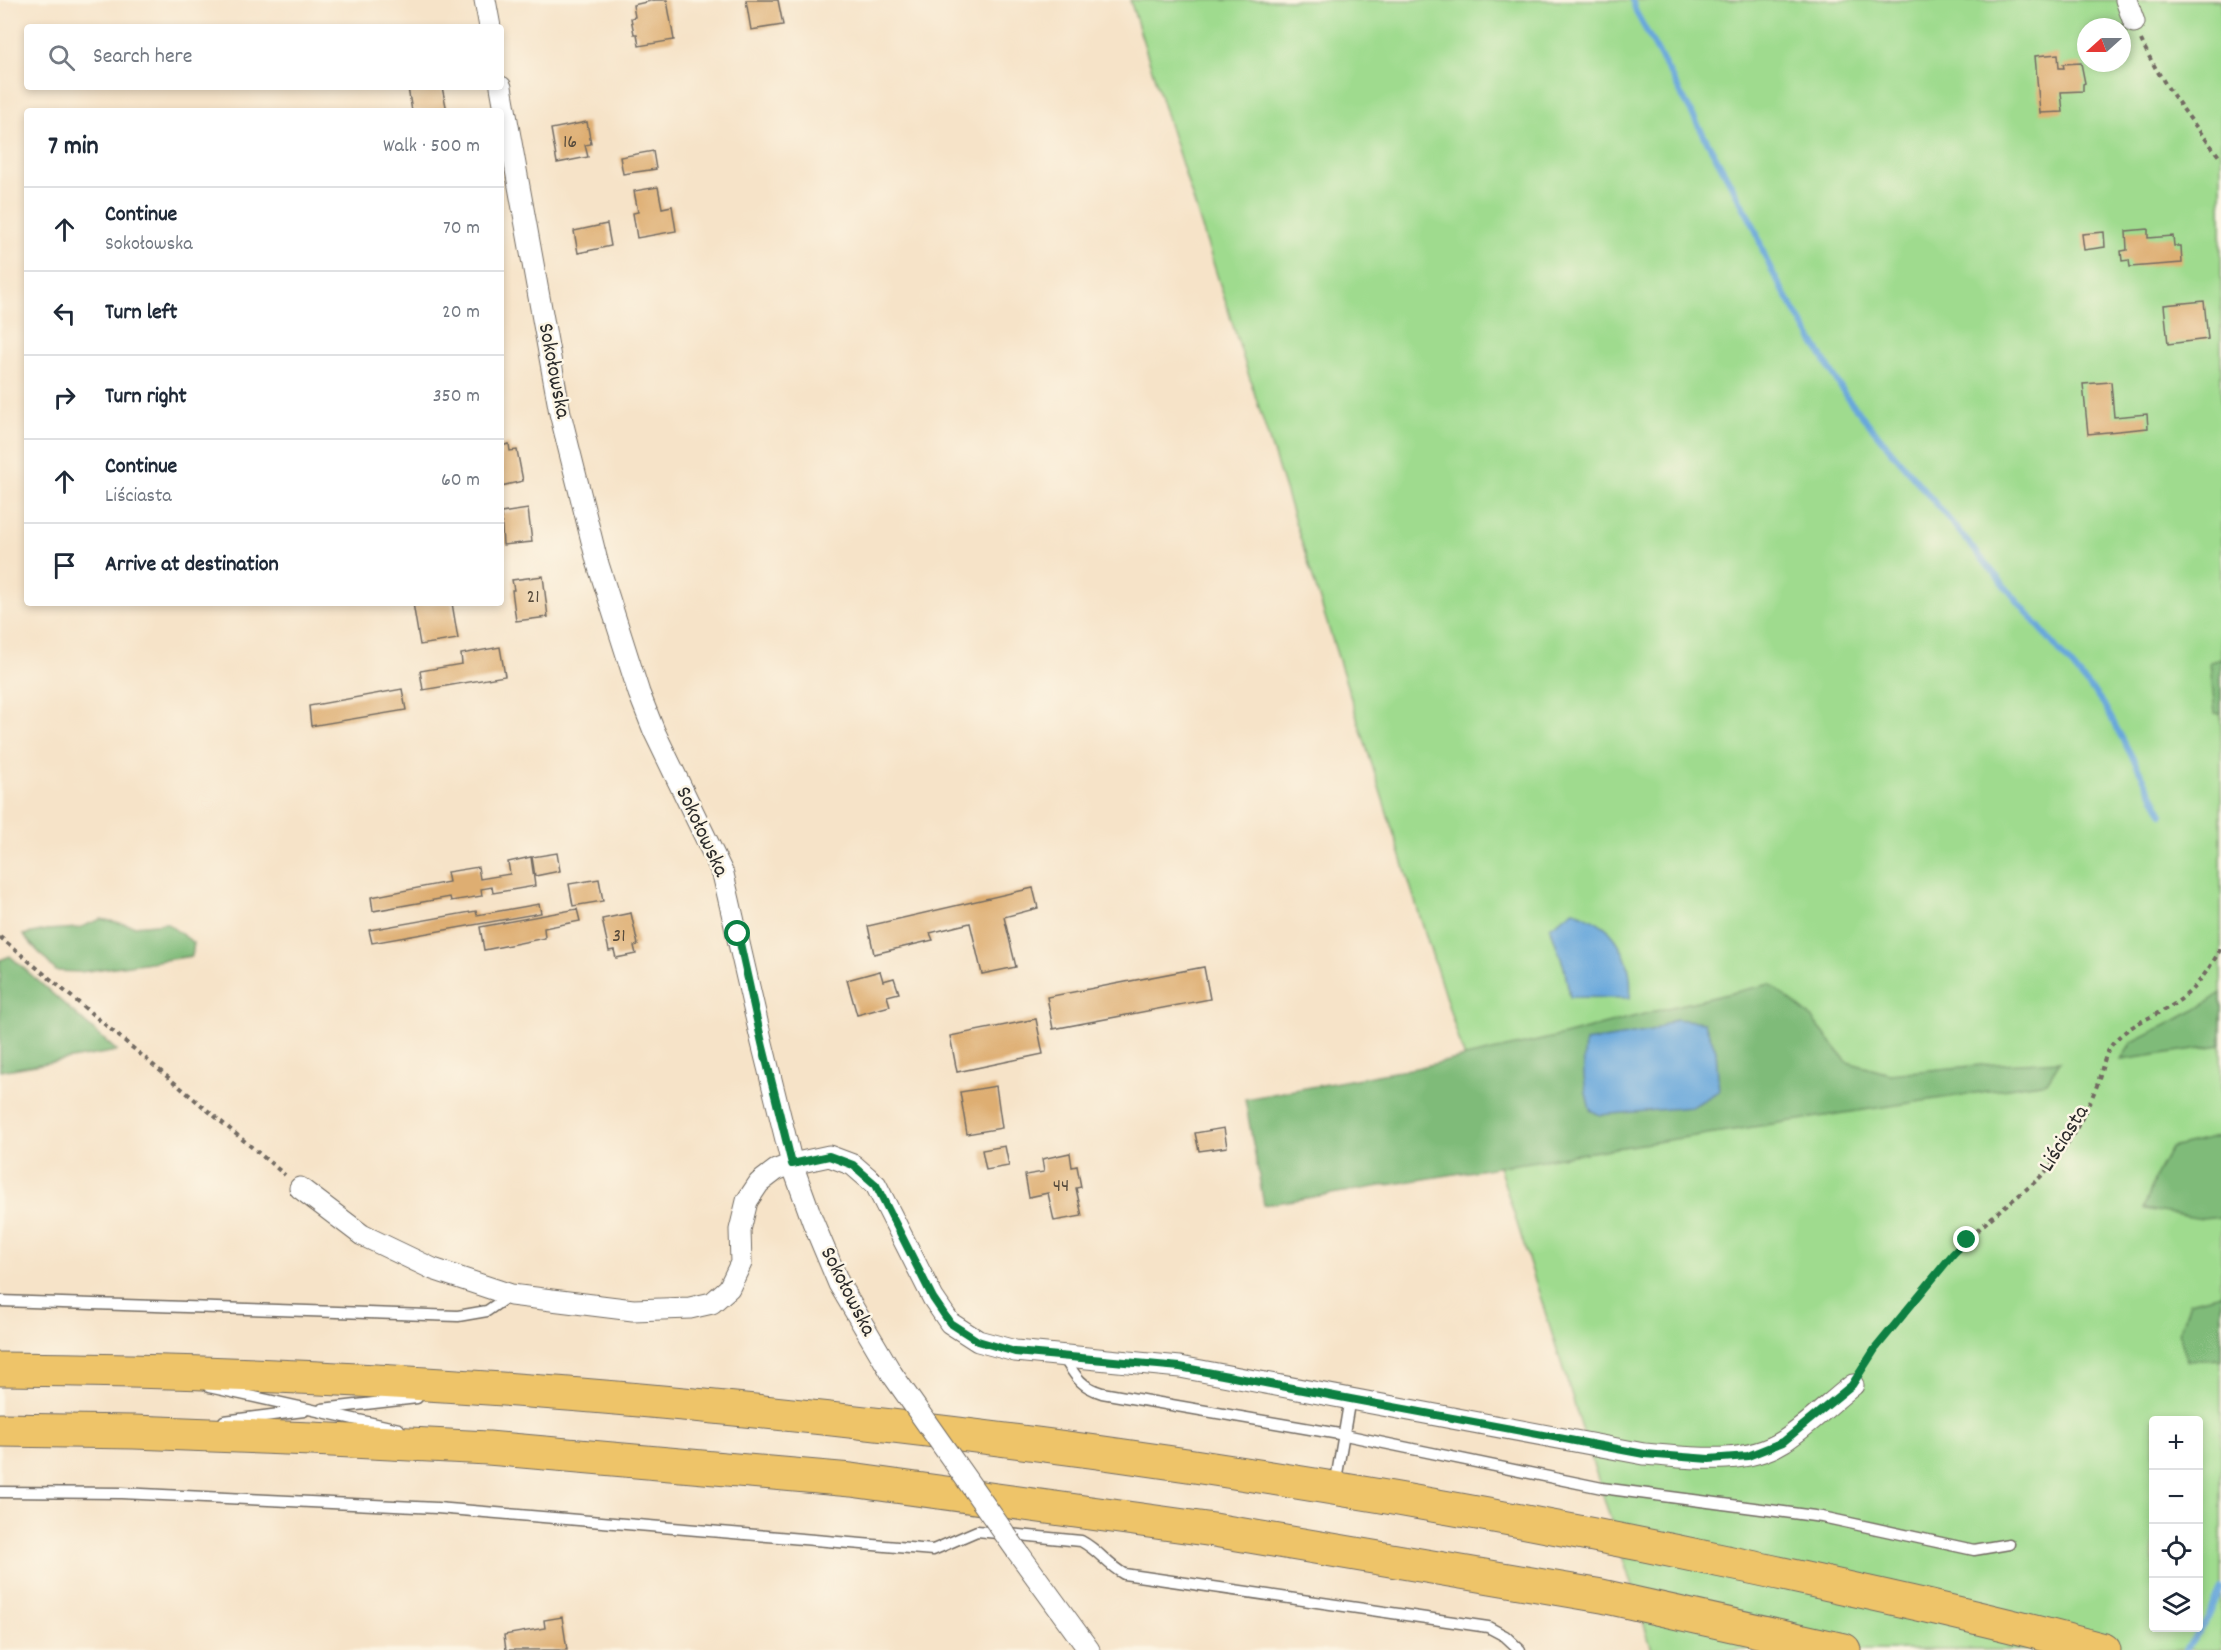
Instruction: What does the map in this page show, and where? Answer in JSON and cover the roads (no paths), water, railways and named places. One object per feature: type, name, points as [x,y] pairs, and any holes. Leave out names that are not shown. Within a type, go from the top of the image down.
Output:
[{"type":"highway","points":[[0,1370],[135,1371],[313,1378],[490,1389],[640,1400],[945,1431],[1335,1487],[1657,1546],[1908,1600],[2099,1649]]},
{"type":"highway","points":[[0,1430],[134,1432],[488,1448],[851,1480],[1214,1530],[1602,1596],[1844,1650]]},
{"type":"street","points":[[485,0],[489,24]]},
{"type":"street","points":[[2126,0],[2134,22]]},
{"type":"street","name":"Sokołowska","points":[[502,90],[560,412],[597,561],[639,693],[654,731],[723,874],[792,1164],[813,1222],[839,1284],[892,1374],[1089,1650]]},
{"type":"street","points":[[300,1188],[362,1235],[433,1269],[511,1295],[633,1310],[690,1308],[712,1303],[729,1288],[741,1263],[740,1230],[747,1201],[759,1183],[776,1170],[829,1156],[853,1165],[876,1185],[933,1298],[950,1323],[978,1341],[1015,1352],[1180,1367],[1644,1454],[1709,1459],[1748,1456],[1783,1442],[1852,1385]]},
{"type":"lane","points":[[0,1301],[458,1316],[487,1311],[511,1295]]},
{"type":"lane","points":[[1063,1356],[1078,1381],[1088,1389],[1095,1391],[1345,1435],[1602,1488],[1822,1517],[1974,1550],[2009,1544]]},
{"type":"lane","points":[[135,1371],[406,1431]]},
{"type":"lane","points":[[134,1432],[490,1389]]},
{"type":"lane","points":[[1335,1487],[1350,1398]]},
{"type":"lane","points":[[418,1433],[488,1448]]},
{"type":"lane","points":[[0,1492],[121,1493],[437,1508],[933,1550],[976,1531],[1080,1541],[1096,1549],[1114,1568],[1124,1574],[1488,1627],[1505,1636],[1520,1650]]},
{"type":"water","points":[[1574,910],[1603,925],[1616,939],[1629,971],[1630,998],[1570,997],[1564,967],[1550,927]]},
{"type":"water","points":[[1675,1019],[1704,1022],[1716,1050],[1719,1091],[1692,1107],[1600,1115],[1590,1110],[1584,1076],[1585,1042],[1651,1031]]},
{"type":"waterway","points":[[1632,0],[1637,14],[1754,226],[1776,279],[1847,398],[2103,703],[2163,814]]},
{"type":"waterway","points":[[2185,1650],[2208,1618],[2221,1589]]}]
